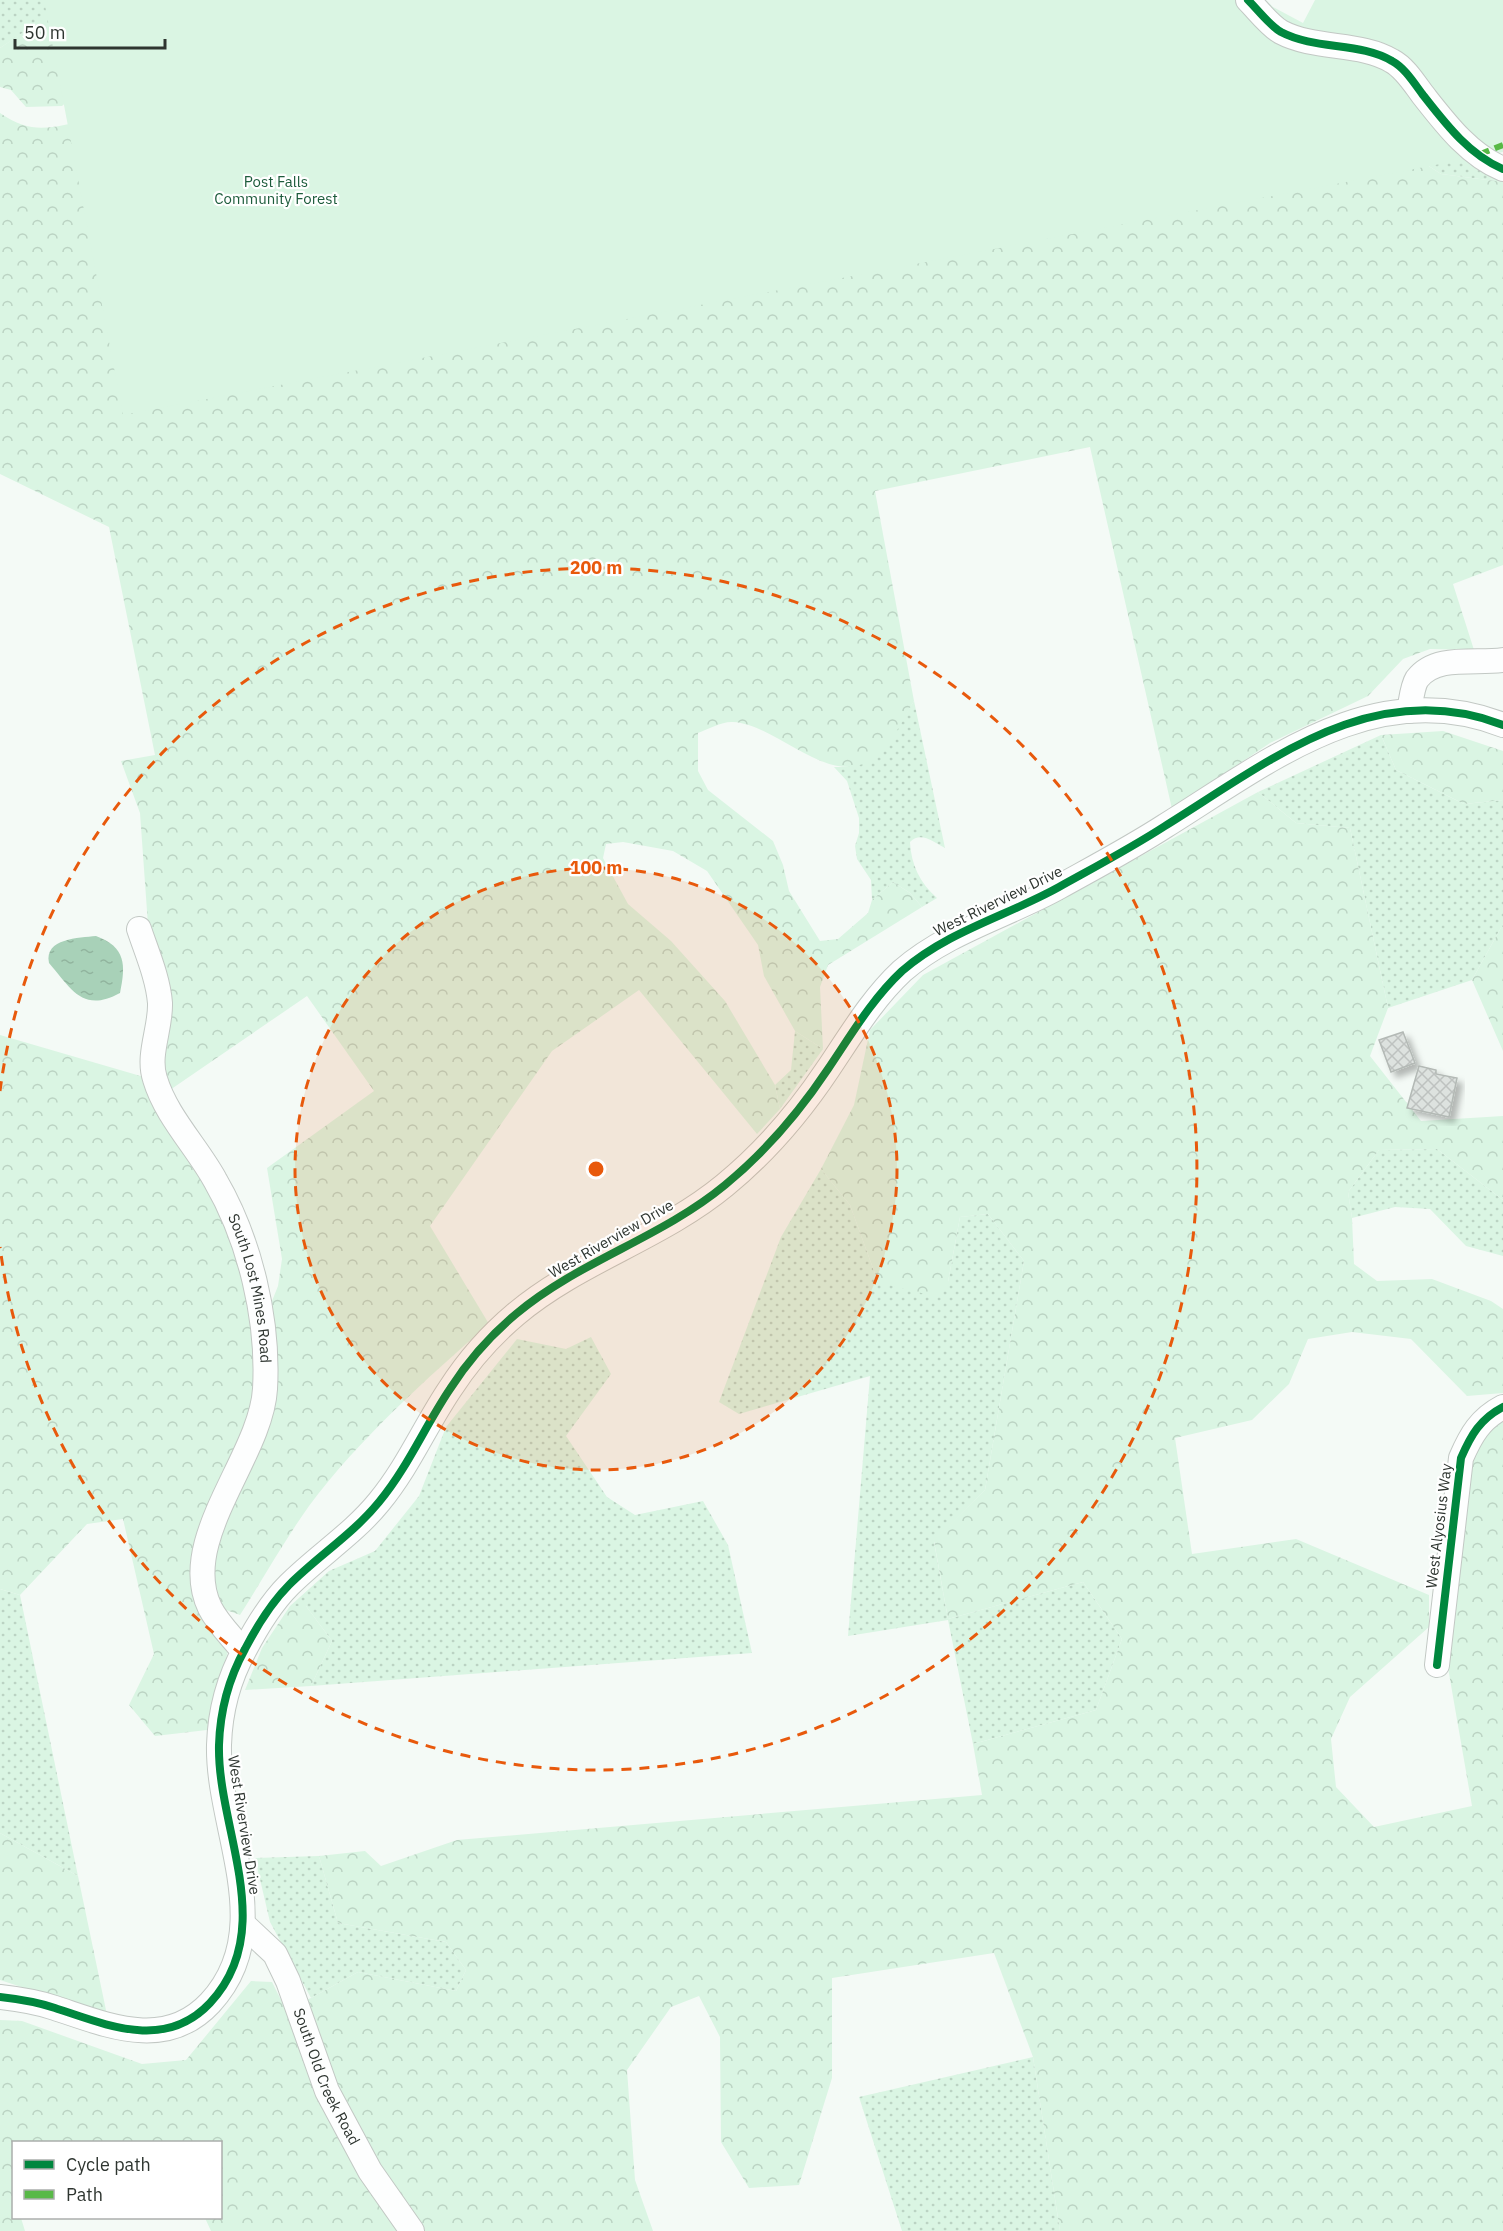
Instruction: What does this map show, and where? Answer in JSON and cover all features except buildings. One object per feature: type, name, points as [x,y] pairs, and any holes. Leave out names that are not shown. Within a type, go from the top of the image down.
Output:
[{"type":"street","points":[[1248,0],[1279,30],[1299,40],[1376,54],[1392,61],[1408,75],[1444,122],[1478,155],[1503,169]]},
{"type":"street","points":[[1409,711],[1416,681],[1428,669],[1447,663],[1503,660]]},
{"type":"street","name":"West Riverview Drive","points":[[0,1997],[48,2005],[109,2027],[135,2031],[161,2030],[186,2022],[206,2007],[222,1988],[234,1961],[243,1924],[239,1864],[221,1782],[219,1745],[223,1709],[231,1680],[243,1651],[264,1615],[285,1588],[364,1520],[382,1499],[406,1466],[450,1388],[483,1346],[518,1313],[553,1287],[656,1231],[724,1186],[786,1123],[823,1076],[874,1001],[902,971],[936,946],[1052,891],[1165,827],[1272,756],[1314,736],[1361,720],[1409,711],[1448,712],[1503,725]]},
{"type":"street","name":"South Lost Mines Road","points":[[139,929],[153,969],[160,1002],[153,1058],[154,1077],[160,1095],[216,1181],[242,1236],[255,1285],[265,1362],[265,1392],[256,1424],[208,1543],[203,1581],[211,1610],[243,1651]]},
{"type":"street","name":"West Alyosius Way","points":[[1437,1665],[1461,1458],[1471,1435],[1487,1415],[1503,1407]]},
{"type":"street","name":"South Old Creek Road","points":[[243,1924],[275,1954],[288,1981],[327,2091],[370,2171],[411,2231]]},
{"type":"green space","points":[[0,0],[73,0],[0,48]]},
{"type":"green space","name":"Post Falls Community Forest","points":[[44,0],[1266,0],[1273,7],[1303,23],[1315,0],[1503,0],[1503,152],[123,415]]},
{"type":"green space","points":[[68,2],[1418,159],[1441,174],[1503,182],[1503,565],[1453,584],[1474,650],[1430,649],[1403,659],[1368,696],[1270,743],[1172,809],[1090,447],[875,491],[914,701],[895,734],[881,752],[863,764],[845,767],[826,763],[752,726],[733,722],[725,723],[698,733],[698,771],[708,790],[773,841],[783,865],[789,891],[820,941],[838,939],[868,913],[872,900],[893,882],[910,893],[922,907],[828,965],[820,987],[823,1049],[795,1031],[764,976],[758,945],[707,871],[673,851],[623,842],[606,844],[603,858],[628,904],[671,941],[725,1001],[775,1085],[780,1109],[757,1134],[639,990],[552,1051],[430,1226],[489,1324],[394,1410],[328,1481],[282,1546],[240,1615],[218,1607],[212,1581],[214,1551],[268,1417],[268,1311],[278,1286],[282,1259],[267,1168],[374,1091],[307,996],[167,1092],[148,925],[140,813],[121,761],[155,755],[109,527],[0,474],[0,113],[23,125],[44,128],[91,120],[72,97],[62,106],[26,107],[11,90],[0,87],[0,48]]},
{"type":"green space","points":[[1434,119],[1503,177],[1503,182],[1441,174],[1418,159]]},
{"type":"green space","points":[[914,701],[945,848],[923,837],[910,842],[912,858],[918,873],[937,898],[922,907],[910,893],[893,882],[872,900],[871,880],[857,859],[855,846],[859,833],[859,818],[847,781],[834,767],[850,766],[874,756],[891,738]]},
{"type":"green space","points":[[1443,731],[1503,751],[1503,800],[1464,804],[1396,770],[1381,735]]},
{"type":"green space","points":[[1381,735],[1396,770],[1464,804],[1503,800],[1503,924],[1472,980],[1388,1008],[1350,828],[1296,823],[1258,792]]},
{"type":"green space","points":[[1258,792],[1296,823],[1350,828],[1388,1008],[1370,1056],[1421,1121],[1503,1116],[1503,1200],[1437,1149],[1379,1150],[1348,1192],[1352,1218],[1354,1264],[1377,1281],[1432,1279],[1491,1301],[1503,1309],[1503,1393],[1467,1396],[1411,1339],[1352,1332],[1308,1339],[1289,1384],[1252,1420],[1175,1438],[1192,1554],[1296,1539],[1429,1595],[1429,1627],[1350,1697],[1331,1739],[1336,1787],[1374,1827],[1472,1806],[1447,1662],[1467,1457],[1503,1416],[1503,2231],[1060,2231],[1033,2057],[994,1953],[832,1978],[832,2078],[799,2185],[749,2188],[721,2142],[720,2037],[699,1996],[671,2007],[627,2070],[635,2180],[653,2231],[211,2231],[205,2219],[222,2219],[222,2141],[12,2141],[12,2219],[21,2219],[25,2231],[0,2231],[0,2020],[22,2021],[142,2064],[186,2060],[251,1981],[272,1982],[285,2008],[311,1998],[358,1972],[456,1991],[466,1970],[446,1942],[338,1923],[319,1856],[365,1851],[381,1866],[457,1840],[982,1795],[973,1744],[1096,1710],[1122,1639],[1083,1582],[948,1619],[934,1541],[985,1490],[1024,1261],[988,1214],[960,1217],[948,1282],[933,1296],[878,1282],[850,1205],[821,1169],[854,1105],[870,1030],[923,975]]},
{"type":"green space","points":[[1503,924],[1503,1051],[1472,980]]},
{"type":"green space","points":[[795,1031],[823,1049],[780,1109],[775,1085],[791,1070]]},
{"type":"green space","points":[[0,1035],[144,1077],[212,1188],[237,1244],[257,1370],[254,1410],[200,1545],[228,1651],[207,1730],[155,1736],[129,1705],[154,1654],[123,1519],[87,1524],[20,1595],[0,1589]]},
{"type":"green space","points":[[1437,1149],[1503,1200],[1503,1256],[1466,1246],[1430,1209],[1395,1207],[1352,1218],[1348,1192],[1379,1150]]},
{"type":"green space","points":[[821,1169],[850,1205],[878,1282],[948,1282],[960,1217],[988,1214],[1024,1261],[985,1490],[934,1542],[948,1619],[1083,1582],[1122,1639],[1096,1710],[973,1744],[948,1620],[848,1636],[870,1376],[739,1414],[719,1402],[781,1237]]},
{"type":"green space","points":[[591,1337],[611,1374],[566,1436],[607,1497],[635,1515],[703,1501],[728,1545],[752,1653],[311,1686],[332,1641],[306,1606],[290,1606],[329,1571],[375,1551],[419,1496],[446,1427],[517,1339],[566,1349]]},
{"type":"green space","points":[[0,1589],[20,1595],[78,1876],[0,1833]]},
{"type":"green space","points":[[290,1606],[306,1606],[332,1641],[311,1686],[245,1690],[262,1648]]},
{"type":"green space","points":[[0,1833],[78,1876],[107,2015],[0,1980]]},
{"type":"green space","points":[[319,1856],[338,1923],[446,1942],[466,1970],[456,1991],[358,1972],[311,1998],[270,1922],[255,1858]]},
{"type":"green space","points":[[1033,2057],[1060,2231],[902,2231],[859,2097]]},
{"type":"water","points":[[96,936],[106,940],[118,951],[123,966],[120,993],[97,1001],[79,996],[49,963],[49,955],[57,944],[72,939]]},
{"type":"marked path","points":[[1478,155],[1503,145]]},
{"type":"cycle path","points":[[1248,0],[1277,29],[1294,38],[1366,51],[1397,64],[1458,137],[1479,155],[1503,169]]},
{"type":"cycle path","points":[[0,1997],[41,2004],[115,2027],[135,2030],[155,2030],[174,2026],[193,2018],[210,2003],[230,1974],[240,1943],[243,1911],[240,1878],[221,1777],[219,1745],[221,1720],[226,1696],[239,1660],[265,1615],[289,1585],[369,1514],[379,1502],[399,1475],[441,1403],[480,1349],[516,1314],[540,1295],[674,1220],[700,1204],[739,1173],[793,1116],[817,1085],[871,1005],[902,971],[958,934],[1059,887],[1139,842],[1243,776],[1324,733],[1367,718],[1410,711],[1456,712],[1503,725]]},
{"type":"cycle path","points":[[1437,1665],[1461,1458],[1477,1428],[1503,1407]]}]
